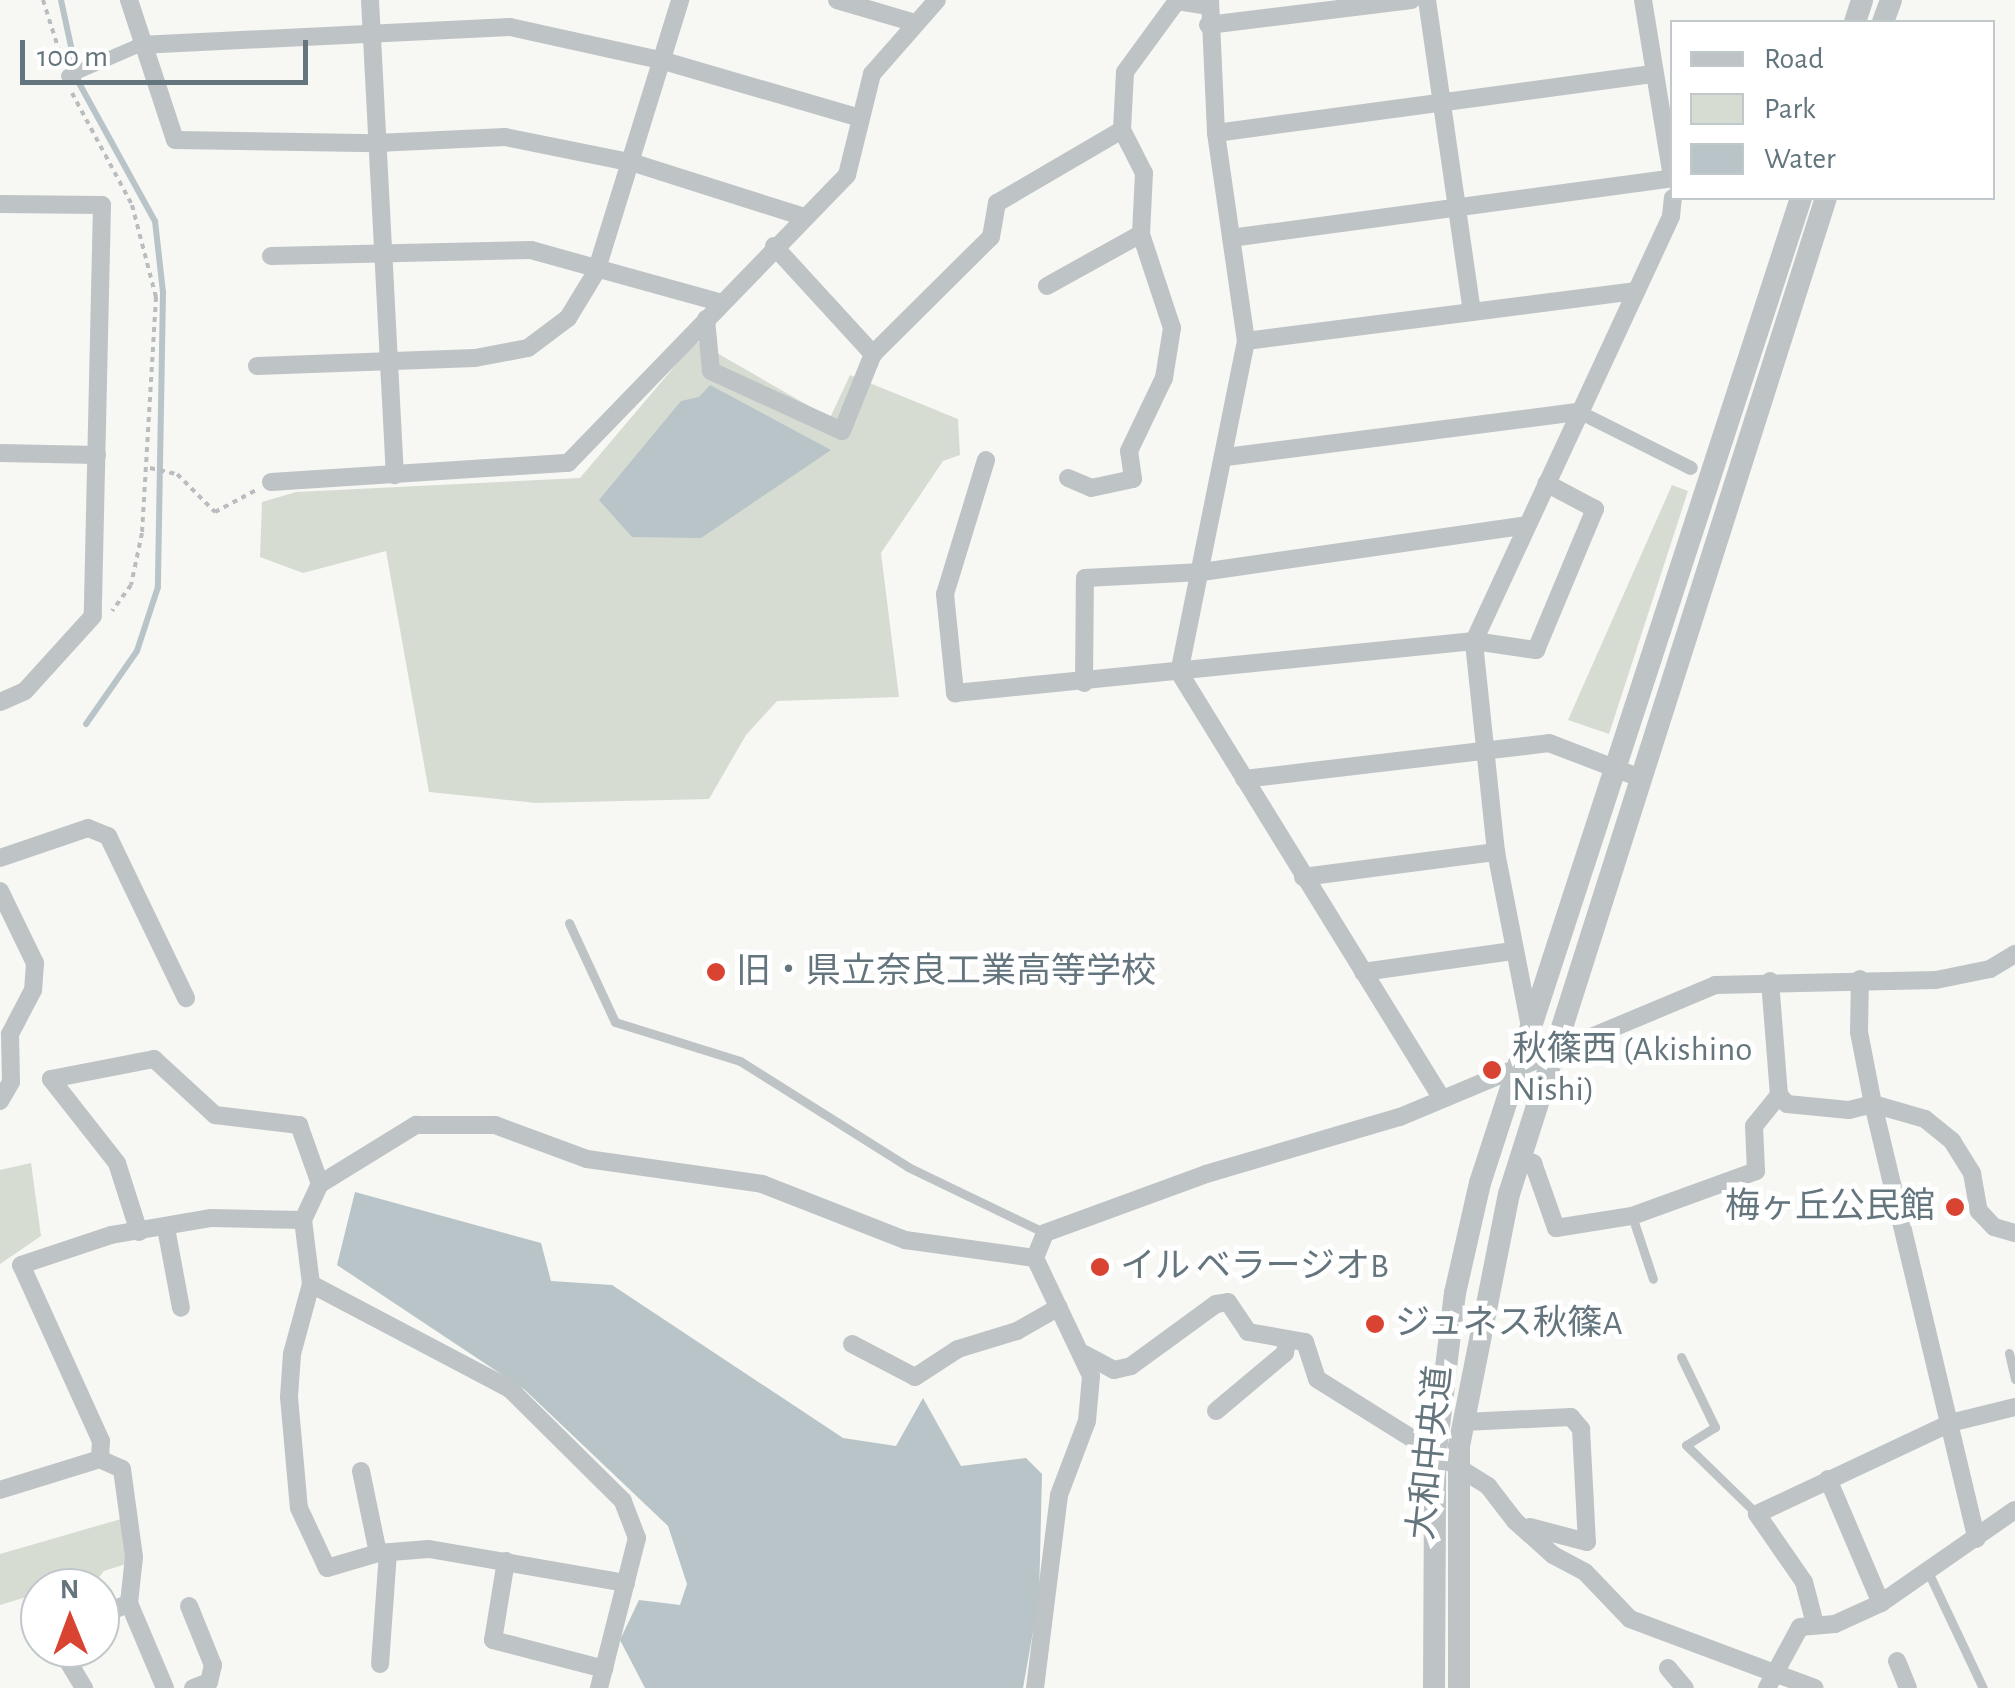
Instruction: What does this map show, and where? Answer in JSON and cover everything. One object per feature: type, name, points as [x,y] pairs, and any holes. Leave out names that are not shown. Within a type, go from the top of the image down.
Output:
[{"type":"street","points":[[129,0],[140,45],[175,140],[377,144],[505,137],[634,163],[801,216]]},
{"type":"street","points":[[370,0],[394,475]]},
{"type":"street","points":[[257,366],[474,358],[528,348],[568,318],[596,272],[634,163],[680,0]]},
{"type":"street","points":[[836,0],[915,22]]},
{"type":"street","points":[[271,482],[568,462],[801,216],[846,175],[857,116],[872,74],[937,0]]},
{"type":"street","points":[[1208,26],[1411,0]]},
{"type":"street","points":[[1427,0],[1472,312]]},
{"type":"street","points":[[1643,0],[1670,166]]},
{"type":"street","points":[[1068,478],[1091,488],[1134,479],[1129,450],[1164,378],[1172,328],[1141,234],[1144,172],[1122,130],[1125,72],[1177,1],[1209,3],[1216,133],[1246,341],[1226,457],[1179,672],[1442,1099]]},
{"type":"street","points":[[68,76],[140,45],[510,28],[664,61],[857,116]]},
{"type":"street","points":[[1216,133],[1654,74]]},
{"type":"street","points":[[706,319],[711,371],[842,430],[873,354],[991,237],[997,203],[1122,130]]},
{"type":"street","points":[[1231,238],[1670,178]]},
{"type":"street","points":[[1531,1032],[1496,852],[1474,641],[1671,216],[1672,200]]},
{"type":"street","name":"大和中央道","points":[[1434,1688],[1436,1453],[1455,1293],[1480,1183],[1800,200]]},
{"type":"street","name":"大和中央道","points":[[1459,1688],[1458,1466],[1519,1159],[1825,200]]},
{"type":"street","points":[[0,204],[102,206],[92,616],[25,691],[0,702]]},
{"type":"street","points":[[1047,286],[1141,234]]},
{"type":"street","points":[[774,246],[873,354]]},
{"type":"street","points":[[271,256],[383,250],[531,250],[596,272],[722,303]]},
{"type":"street","points":[[1246,341],[1635,291]]},
{"type":"street","points":[[1226,457],[1579,412],[1691,468]]},
{"type":"street","points":[[0,452],[97,455]]},
{"type":"street","points":[[986,460],[945,594],[955,693],[1474,641],[1536,650],[1595,508],[1546,484]]},
{"type":"street","points":[[1084,682],[1085,578],[1202,572],[1527,525]]},
{"type":"street","points":[[1244,779],[1485,746],[1550,743],[1640,778]]},
{"type":"street","points":[[0,858],[88,828],[108,836],[186,998]]},
{"type":"street","points":[[1303,877],[1496,852]]},
{"type":"street","points":[[0,891],[35,963],[32,990],[10,1034],[11,1082],[0,1101]]},
{"type":"street","points":[[1364,972],[1513,950]]},
{"type":"street","points":[[1035,1688],[1058,1495],[1087,1421],[1090,1376],[1084,1354],[1036,1258],[1045,1232],[1516,1073],[1715,985],[1770,980],[1936,980],[1990,969],[2015,954]]},
{"type":"street","points":[[1518,978],[1531,986],[1548,976]]},
{"type":"street","points":[[1860,979],[1859,1032],[1873,1104],[1977,1539]]},
{"type":"street","points":[[1770,980],[1779,1095],[1786,1104],[1849,1110],[1873,1104],[1925,1119],[1952,1141],[1972,1173],[1979,1211],[1994,1228],[2015,1234]]},
{"type":"street","points":[[139,1232],[117,1163],[51,1079],[154,1059],[215,1115],[299,1125],[320,1184]]},
{"type":"street","points":[[1519,1159],[1533,1163],[1556,1228],[1632,1216],[1756,1171],[1754,1126],[1779,1095]]},
{"type":"street","points":[[626,1583],[430,1549],[383,1553],[326,1568],[298,1508],[289,1397],[292,1354],[311,1284],[303,1220],[320,1184],[416,1125],[495,1124],[587,1159],[762,1184],[905,1240],[1036,1258]]},
{"type":"street","points":[[100,1458],[102,1441],[20,1266],[139,1232],[212,1218],[303,1220]]},
{"type":"street","points":[[166,1228],[182,1308]]},
{"type":"street","points":[[311,1284],[510,1389],[623,1501],[637,1538],[599,1688]]},
{"type":"street","points":[[1084,1354],[1114,1370],[1131,1366],[1216,1304],[1228,1302],[1248,1332],[1305,1342],[1317,1379],[1488,1486],[1520,1525],[1585,1572],[1630,1620],[1770,1674],[1780,1671],[1815,1688]]},
{"type":"street","points":[[852,1344],[914,1377],[958,1349],[1017,1332],[1060,1307]]},
{"type":"street","points":[[1216,1411],[1285,1352],[1287,1340]]},
{"type":"street","points":[[1815,1624],[1804,1582],[1757,1514],[1950,1423],[2015,1407]]},
{"type":"street","points":[[1464,1422],[1571,1417],[1582,1428],[1586,1542],[1520,1525]]},
{"type":"street","points":[[0,1490],[100,1458],[122,1469],[134,1557],[129,1604],[165,1688]]},
{"type":"street","points":[[361,1471],[383,1553],[380,1664]]},
{"type":"street","points":[[1828,1479],[1881,1602]]},
{"type":"street","points":[[1767,1688],[1780,1671],[1800,1627],[1835,1624],[1881,1602],[1928,1574],[2015,1510]]},
{"type":"street","points":[[506,1561],[493,1640],[604,1669]]},
{"type":"street","points":[[120,1608],[129,1604]]},
{"type":"street","points":[[189,1606],[213,1665],[209,1682],[193,1688]]},
{"type":"street","points":[[1897,1662],[1908,1688]]},
{"type":"street","points":[[1668,1668],[1685,1688]]},
{"type":"lane","points":[[570,923],[615,1022],[740,1061],[908,1166],[1045,1232]]},
{"type":"lane","points":[[1632,1216],[1653,1279]]},
{"type":"lane","points":[[2008,1353],[2015,1379]]},
{"type":"lane","points":[[1682,1357],[1715,1426],[1686,1445],[1757,1514]]},
{"type":"lane","points":[[1928,1574],[1982,1688]]},
{"type":"path","points":[[150,468],[176,474],[215,512],[271,482]]},
{"type":"green space","points":[[696,341],[830,418],[850,375],[958,419],[960,455],[943,461],[881,553],[899,697],[777,701],[746,735],[709,799],[536,803],[429,792],[386,551],[303,573],[260,557],[262,502],[296,492],[580,478]]},
{"type":"green space","points":[[1672,485],[1688,491],[1609,734],[1568,720]]},
{"type":"green space","points":[[31,1163],[41,1236],[0,1264],[0,1170]]},
{"type":"green space","points":[[121,1519],[126,1564],[113,1568],[20,1568],[20,1599],[0,1605],[0,1554]]},
{"type":"water","points":[[710,385],[831,450],[701,538],[632,537],[599,500],[681,401],[699,397]]},
{"type":"water","points":[[355,1192],[541,1243],[551,1281],[612,1285],[843,1438],[896,1446],[923,1398],[961,1466],[1026,1458],[1042,1474],[1039,1598],[1023,1688],[645,1688],[620,1640],[639,1600],[680,1605],[687,1584],[668,1526],[525,1390],[337,1265]]},
{"type":"waterway","points":[[61,0],[79,83],[155,221],[163,292],[158,587],[137,651],[86,724]]},
{"type":"place","name":"旧・県立奈良工業高等学校","points":[[716,972]]},
{"type":"place","name":"秋篠西 (Akishino Nishi)","points":[[1492,1070]]},
{"type":"place","name":"梅ヶ丘公民館","points":[[1955,1207]]},
{"type":"place","name":"イル ベラージオB","points":[[1100,1267]]},
{"type":"place","name":"ジュネス秋篠A","points":[[1375,1324]]}]
